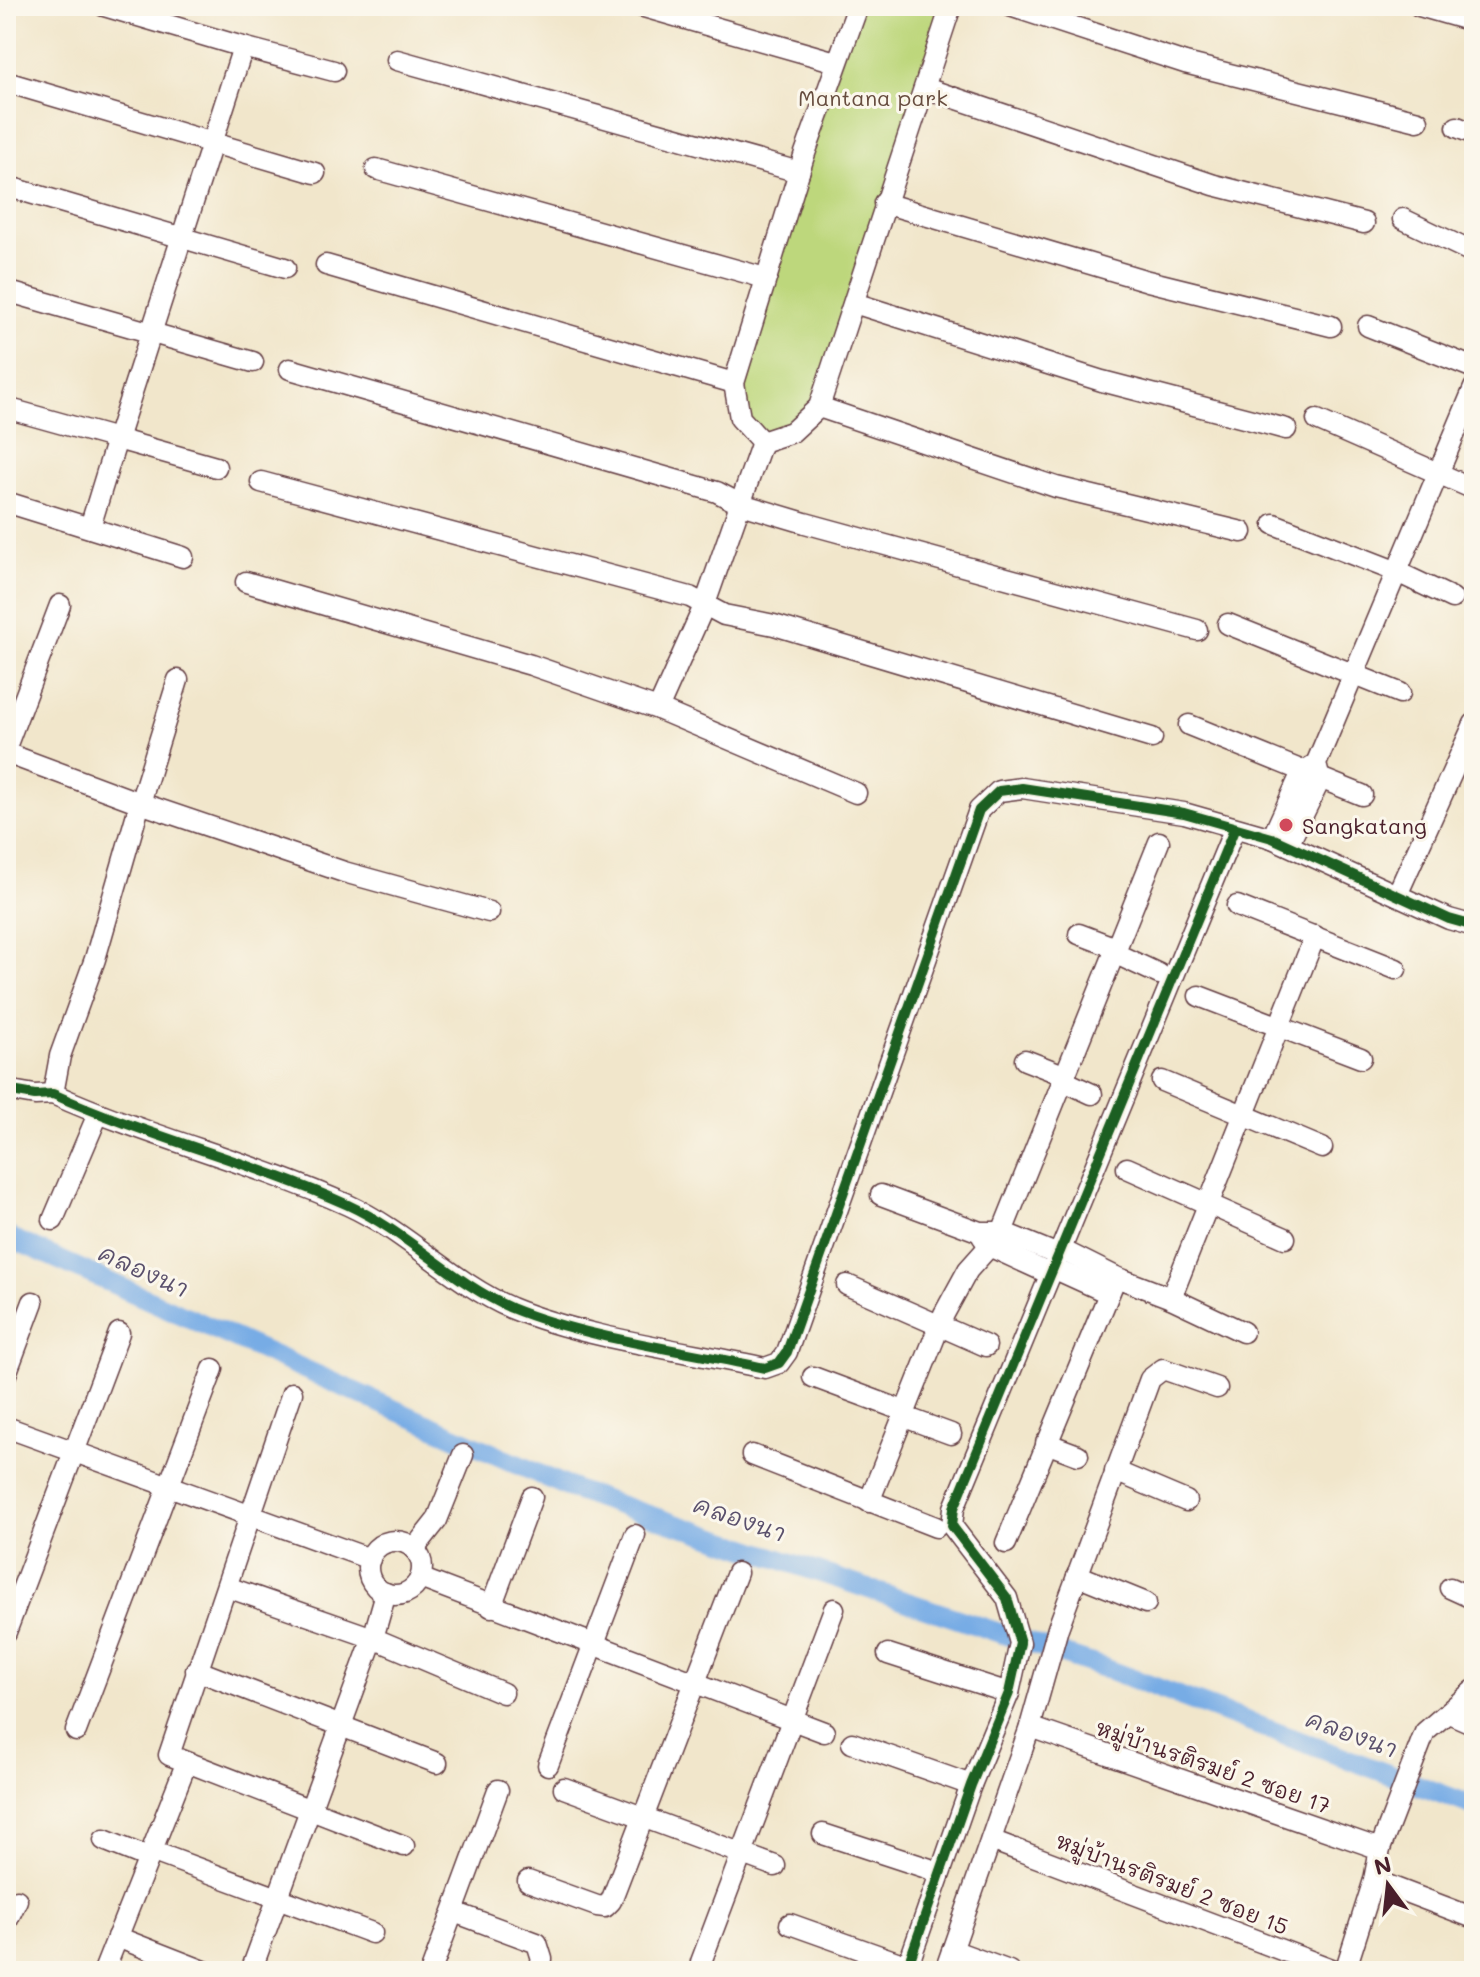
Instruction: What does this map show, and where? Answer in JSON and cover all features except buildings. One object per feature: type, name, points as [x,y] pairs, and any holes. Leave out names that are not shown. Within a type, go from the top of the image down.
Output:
[{"type":"street","points":[[104,6],[334,71]]},
{"type":"street","points":[[640,6],[836,62]]},
{"type":"street","points":[[762,442],[740,418],[734,383],[799,172],[858,6]]},
{"type":"street","points":[[762,442],[792,432],[819,407],[951,6]]},
{"type":"street","points":[[1010,6],[1185,63],[1418,121]]},
{"type":"street","points":[[1419,6],[1468,20]]},
{"type":"street","points":[[90,527],[243,47]]},
{"type":"street","points":[[397,60],[799,172]]},
{"type":"street","points":[[6,82],[315,173]]},
{"type":"street","points":[[925,88],[1214,185],[1364,223]]},
{"type":"street","points":[[376,169],[765,278]]},
{"type":"street","points":[[6,186],[285,268]]},
{"type":"street","points":[[884,203],[1148,281],[1331,326]]},
{"type":"street","points":[[1403,219],[1474,253]]},
{"type":"street","points":[[326,265],[734,383]]},
{"type":"street","points":[[6,291],[253,362]]},
{"type":"street","points":[[854,303],[1102,381],[1286,429]]},
{"type":"street","points":[[1368,326],[1474,368]]},
{"type":"street","points":[[290,369],[717,492],[738,503],[1197,630]]},
{"type":"street","points":[[1280,841],[1313,772],[1474,388]]},
{"type":"street","points":[[819,407],[1056,487],[1242,532]]},
{"type":"street","points":[[6,408],[216,467]]},
{"type":"street","points":[[1317,420],[1474,489]]},
{"type":"street","points":[[658,709],[705,604],[762,442]]},
{"type":"street","points":[[261,482],[705,604],[724,615],[774,625],[1152,738]]},
{"type":"street","points":[[6,502],[183,557]]},
{"type":"street","points":[[1274,524],[1395,571],[1452,598]]},
{"type":"street","points":[[246,582],[531,665],[658,709],[856,793]]},
{"type":"street","points":[[6,747],[60,605]]},
{"type":"street","points":[[1228,624],[1400,693]]},
{"type":"street","points":[[53,1094],[60,1056],[95,959],[178,680]]},
{"type":"street","points":[[1397,895],[1474,724]]},
{"type":"street","points":[[1189,725],[1313,772],[1362,795]]},
{"type":"street","points":[[6,753],[140,803],[344,872],[489,912]]},
{"type":"street","points":[[7,1092],[53,1094],[98,1114],[347,1205],[395,1230],[467,1283],[510,1307],[558,1324],[765,1368],[779,1363],[787,1352],[979,810],[999,791],[1022,788],[1155,807],[1280,841],[1397,895],[1474,926]]},
{"type":"street","points":[[790,1924],[907,1968],[971,1785],[1009,1693],[1020,1643],[1014,1614],[997,1581],[956,1534],[954,1508],[1234,830]]},
{"type":"street","points":[[869,1502],[939,1325],[968,1270],[990,1237],[1065,1078],[1159,842]]},
{"type":"street","points":[[1237,906],[1396,969]]},
{"type":"street","points":[[1079,934],[1159,974]]},
{"type":"street","points":[[1171,1298],[1205,1204],[1315,936]]},
{"type":"street","points":[[1199,996],[1279,1024],[1361,1058]]},
{"type":"street","points":[[1025,1060],[1092,1094]]},
{"type":"street","points":[[1162,1081],[1322,1148]]},
{"type":"street","points":[[53,1220],[98,1114]]},
{"type":"street","points":[[1127,1168],[1285,1238]]},
{"type":"street","points":[[881,1195],[1112,1285],[1171,1298],[1243,1332]]},
{"type":"street","points":[[847,1285],[986,1346]]},
{"type":"street","points":[[1006,1543],[1112,1285]]},
{"type":"street","points":[[6,1374],[33,1302]]},
{"type":"street","points":[[6,1632],[119,1333]]},
{"type":"street","points":[[76,1731],[213,1369]]},
{"type":"street","points":[[945,1971],[1030,1727],[1058,1628],[1115,1471],[1156,1372],[1163,1369],[1217,1388]]},
{"type":"street","points":[[813,1377],[951,1434]]},
{"type":"street","points":[[292,1393],[169,1750],[172,1758],[186,1764],[404,1846]]},
{"type":"street","points":[[6,1427],[370,1559]]},
{"type":"street","points":[[1046,1443],[1078,1455]]},
{"type":"street","points":[[414,1549],[437,1520],[463,1455]]},
{"type":"street","points":[[752,1455],[936,1527]]},
{"type":"street","points":[[1115,1471],[1186,1501]]},
{"type":"street","points":[[491,1607],[532,1497]]},
{"type":"street","points":[[548,1765],[635,1535]]},
{"type":"street","points":[[394,1541],[414,1549],[422,1567],[420,1578],[406,1593],[386,1593],[371,1579],[370,1559],[375,1550],[394,1541]]},
{"type":"street","points":[[528,1881],[605,1907],[645,1818],[737,1573]]},
{"type":"street","points":[[1077,1575],[1146,1603]]},
{"type":"street","points":[[420,1578],[824,1732]]},
{"type":"street","points":[[227,1587],[373,1638],[503,1693]]},
{"type":"street","points":[[1450,1588],[1474,1599]]},
{"type":"street","points":[[251,1971],[373,1638],[386,1593]]},
{"type":"street","points":[[701,1962],[834,1609]]},
{"type":"street","points":[[888,1654],[1009,1693]]},
{"type":"street","points":[[196,1670],[340,1722],[437,1763]]},
{"type":"street","points":[[1345,1971],[1384,1841],[1425,1732],[1474,1690]]},
{"type":"street","points":[[1449,1713],[1474,1724]]},
{"type":"street","name":"หมู่บ้านรติรมย์ 2 ซอย 17","points":[[1030,1727],[1384,1841]]},
{"type":"street","points":[[852,1743],[971,1785]]},
{"type":"street","points":[[104,1971],[186,1764]]},
{"type":"street","points":[[564,1788],[775,1866]]},
{"type":"street","points":[[431,1971],[498,1790]]},
{"type":"street","points":[[823,1834],[939,1872]]},
{"type":"street","points":[[104,1840],[372,1933]]},
{"type":"street","name":"หมู่บ้านรติรมย์ 2 ซอย 15","points":[[991,1840],[1337,1971]]},
{"type":"street","points":[[1374,1880],[1474,1918]]},
{"type":"street","points":[[6,1923],[17,1900]]},
{"type":"street","points":[[454,1912],[537,1943],[542,1959],[538,1971]]},
{"type":"street","points":[[117,1937],[204,1971]]},
{"type":"street","points":[[952,1950],[1009,1971]]},
{"type":"green space","name":"Mantana park","points":[[857,6],[951,6],[814,406],[792,432],[758,435],[734,383]]},
{"type":"waterway","name":"คลองนา","points":[[6,1236],[577,1491],[1107,1669],[1474,1806]]},
{"type":"cycle path","points":[[6,1090],[35,1095],[53,1094],[348,1205],[390,1229],[469,1285],[511,1308],[603,1336],[765,1368],[779,1363],[787,1352],[979,810],[999,791],[1022,788],[1184,813],[1272,838],[1449,919],[1474,926]]},
{"type":"cycle path","points":[[906,1971],[971,1785],[1009,1693],[1020,1643],[1007,1598],[952,1526],[954,1508],[1234,830]]},
{"type":"place","name":"Sangkatang","points":[[1286,825]]}]
